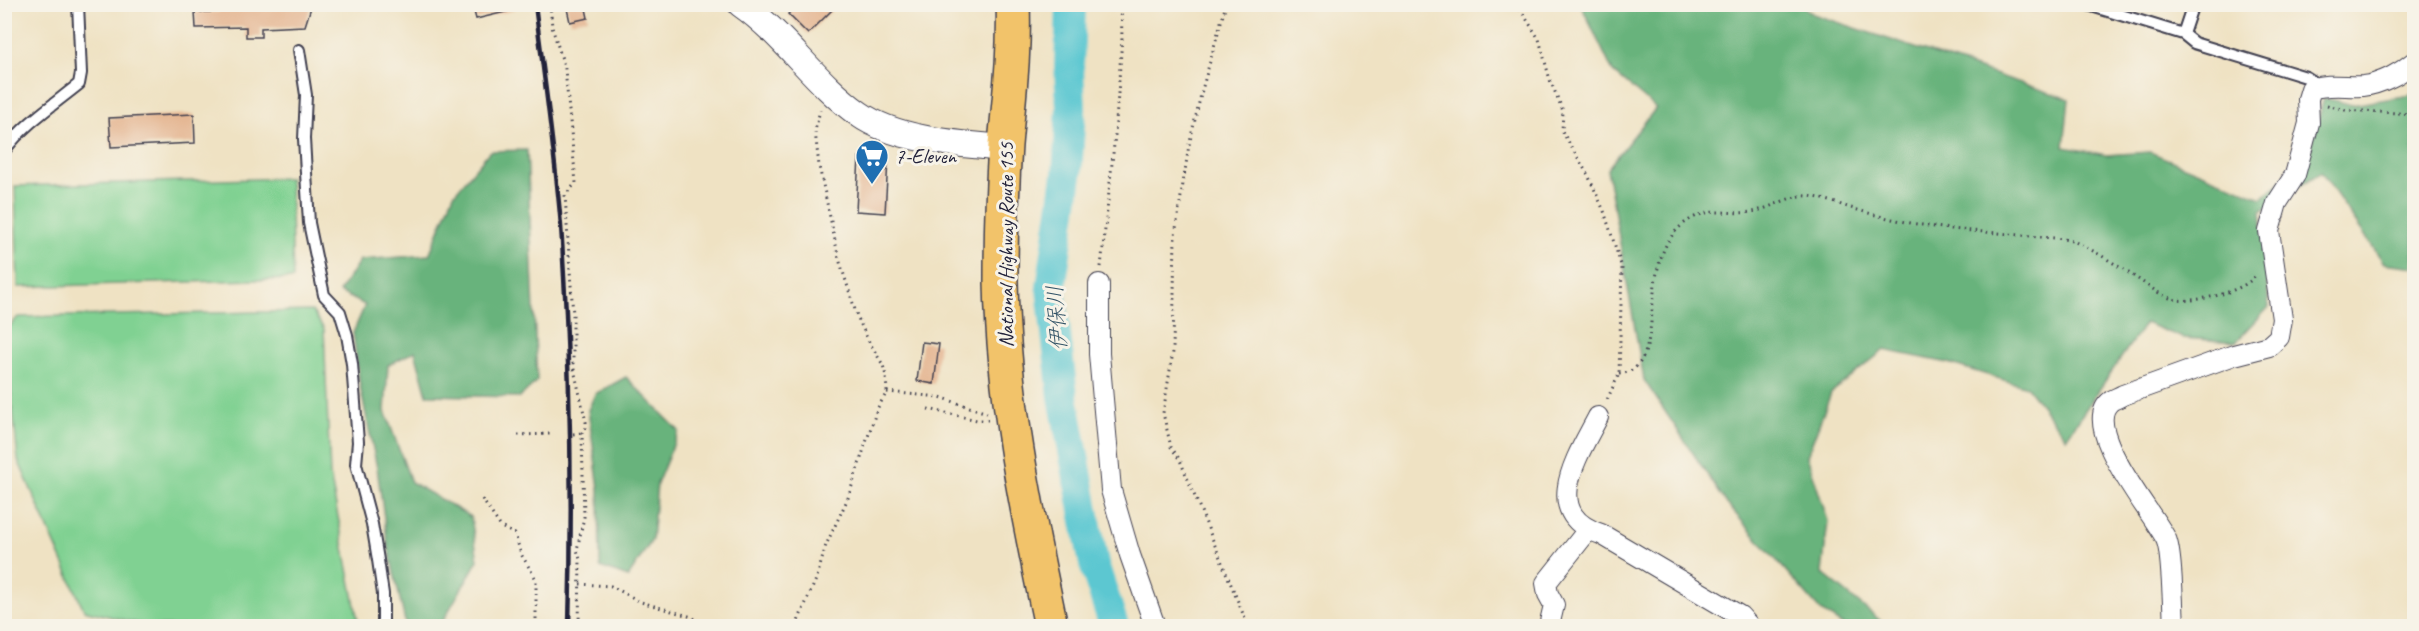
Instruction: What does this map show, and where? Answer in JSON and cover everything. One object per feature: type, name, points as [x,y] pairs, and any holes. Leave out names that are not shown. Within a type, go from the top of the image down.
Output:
[{"type":"highway","name":"National Highway Route 155","points":[[1013,4],[1014,37],[1005,148],[1001,282],[1008,400],[1022,492],[1051,627]]},
{"type":"street","points":[[741,4],[860,115],[902,134],[945,143],[1005,148]]},
{"type":"street","points":[[2174,627],[2168,541],[2118,465],[2102,423],[2104,411],[2110,402],[2123,395],[2234,355],[2270,346],[2279,337],[2282,319],[2270,231],[2277,203],[2295,175],[2309,123],[2308,99],[2311,88],[2320,94],[2363,86],[2388,79],[2415,62]]},
{"type":"street","points":[[1099,284],[1099,354],[1111,490],[1155,627]]},
{"type":"street","points":[[1598,417],[1573,465],[1567,488],[1568,501],[1574,516],[1588,530],[1601,534],[1740,616],[1749,627]]},
{"type":"street","points":[[1549,627],[1554,605],[1548,594],[1546,583],[1588,530]]},
{"type":"lane","points":[[2085,4],[2183,34],[2194,43],[2306,77],[2320,94]]},
{"type":"lane","points":[[2183,34],[2193,4]]},
{"type":"lane","points":[[4,151],[30,123],[79,84],[81,73],[78,7]]},
{"type":"lane","points":[[299,50],[306,95],[304,139],[309,223],[324,295],[340,312],[348,345],[358,442],[356,464],[372,524],[378,560],[383,594],[383,627]]},
{"type":"path","points":[[78,7],[157,4]]},
{"type":"path","points":[[550,4],[552,27],[565,69],[576,183],[565,195],[573,315],[573,365],[586,422],[586,428],[582,433],[584,517],[578,550],[580,559],[579,627]]},
{"type":"path","points":[[1099,284],[1115,135],[1122,38],[1121,4]]},
{"type":"path","points":[[1226,4],[1192,134],[1175,235],[1173,352],[1163,414],[1171,447],[1180,460],[1248,627]]},
{"type":"path","points":[[1517,4],[1539,39],[1550,80],[1563,111],[1562,131],[1588,175],[1604,211],[1622,268],[1619,374],[1598,417]]},
{"type":"path","points":[[796,627],[817,577],[826,545],[848,498],[877,409],[887,392],[883,365],[868,340],[849,294],[819,166],[815,131],[821,107],[835,93]]},
{"type":"path","points":[[2320,94],[2345,110],[2415,114]]},
{"type":"path","points":[[1619,374],[1626,373],[1635,367],[1645,354],[1650,341],[1656,271],[1662,251],[1671,234],[1697,216],[1712,212],[1753,212],[1802,195],[1873,215],[1924,225],[2075,242],[2163,296],[2176,300],[2189,301],[2206,298],[2245,286],[2254,280],[2258,270]]},
{"type":"path","points":[[887,392],[940,397],[995,416],[986,420],[977,420],[928,409]]},
{"type":"path","points":[[573,434],[582,433]]},
{"type":"path","points":[[518,435],[551,434]]},
{"type":"path","points":[[482,499],[501,527],[515,534],[521,554],[536,579],[536,627]]},
{"type":"path","points":[[580,584],[611,586],[641,602],[693,617],[706,627]]},
{"type":"green space","points":[[1581,5],[1802,5],[1813,14],[2069,99],[2064,147],[2106,155],[2150,152],[2262,198],[2289,174],[2307,164],[2324,98],[2352,105],[2411,95],[2414,90],[2414,267],[2384,263],[2321,172],[2261,211],[2269,307],[2236,342],[2183,338],[2145,323],[2066,438],[2027,387],[1948,363],[1884,350],[1831,393],[1807,456],[1828,521],[1822,573],[1887,626],[1844,626],[1821,611],[1727,504],[1644,380],[1607,169],[1656,108],[1613,72]]},
{"type":"green space","points":[[527,150],[537,381],[520,397],[427,395],[415,351],[388,365],[385,411],[411,482],[471,517],[478,560],[440,626],[406,626],[388,546],[353,333],[365,305],[339,292],[360,260],[429,255],[454,194],[490,151]]},
{"type":"green space","points":[[290,178],[293,279],[18,287],[15,186]]},
{"type":"green space","points":[[312,311],[324,329],[330,475],[359,626],[148,626],[84,610],[18,460],[5,331],[18,317]]},
{"type":"green space","points":[[626,377],[679,431],[657,484],[652,540],[628,577],[600,567],[599,488],[588,410],[595,394]]},
{"type":"building","points":[[266,4],[312,4],[305,26],[261,28],[261,37],[246,37],[246,27],[196,28],[195,12],[219,12],[219,8]]},
{"type":"building","points":[[472,4],[513,4],[514,10],[476,19]]},
{"type":"building","points":[[566,4],[585,4],[588,18],[570,22]]},
{"type":"building","points":[[798,4],[838,4],[808,34],[788,14]]},
{"type":"building","points":[[194,114],[195,143],[111,147],[109,118]]},
{"type":"building","name":"7-Eleven","points":[[859,157],[888,160],[885,213],[856,211]]},
{"type":"building","points":[[922,342],[939,344],[934,384],[917,381]]},
{"type":"waterway","name":"伊保川","points":[[1071,4],[1069,69],[1071,108],[1067,175],[1051,288],[1063,397],[1094,564],[1114,626]]},
{"type":"railway","points":[[535,4],[556,170],[564,276],[571,476],[569,626]]},
{"type":"place","name":"7-Eleven","points":[[872,185]]}]
